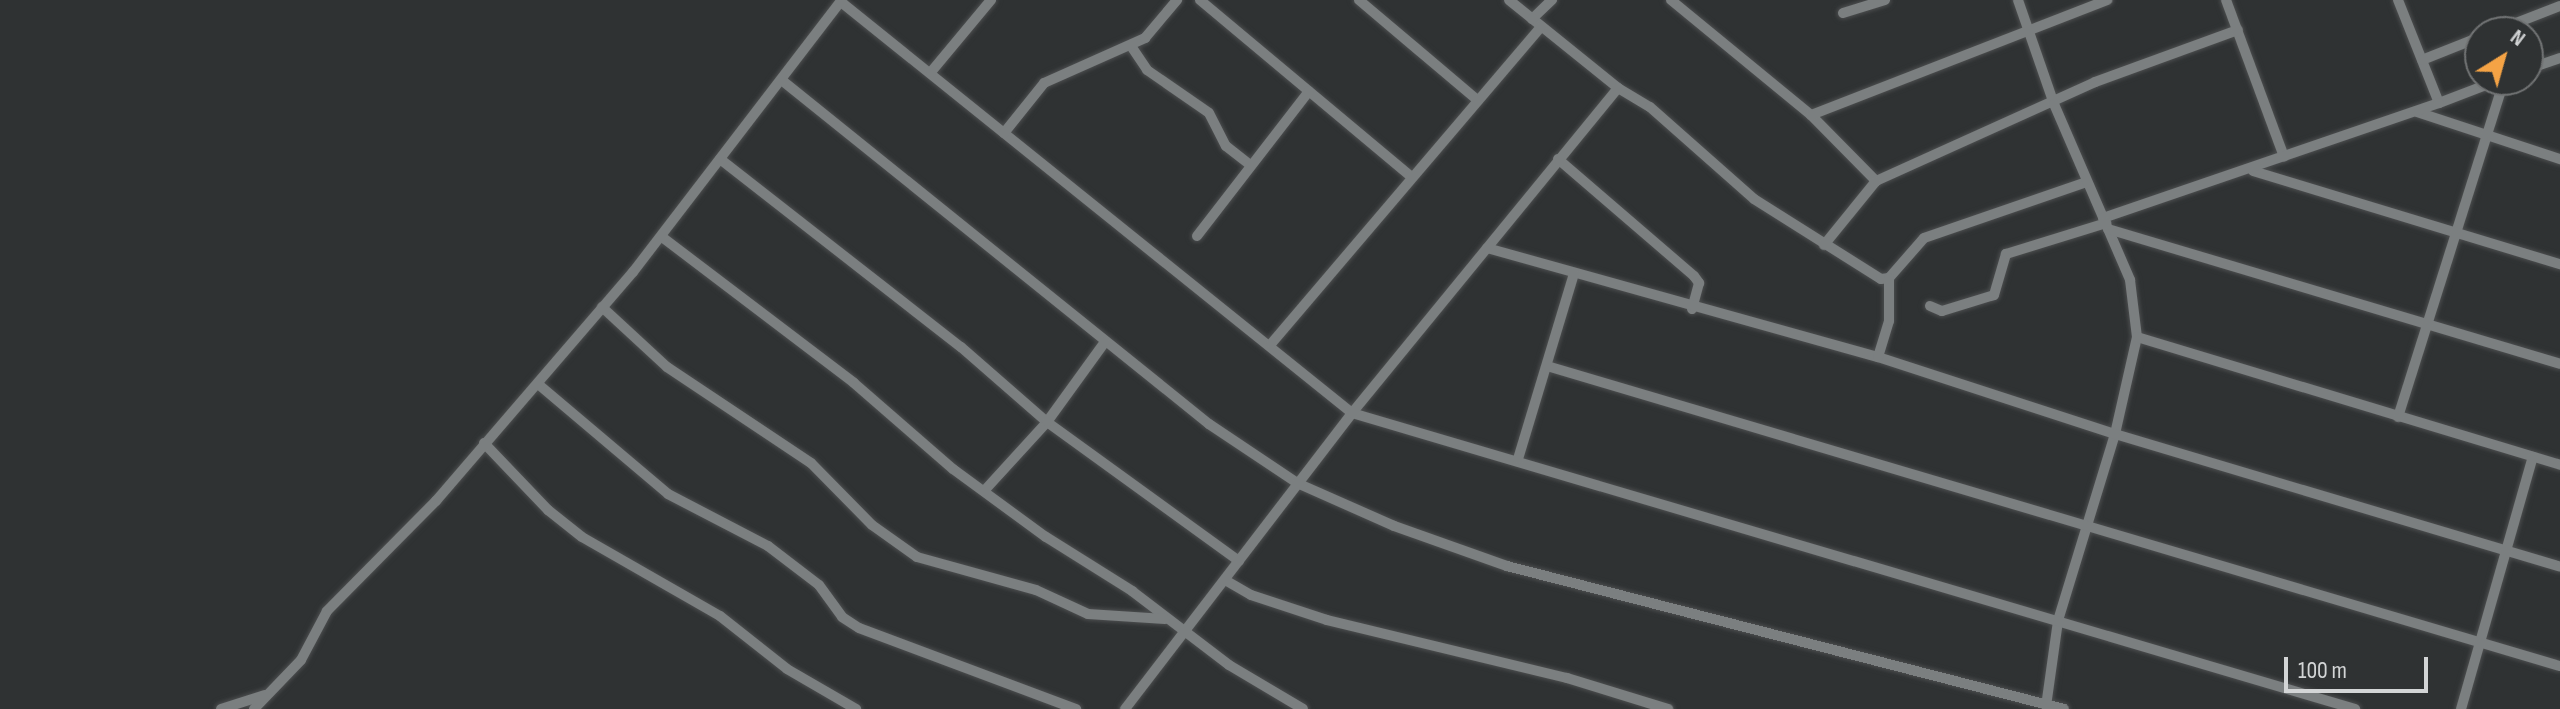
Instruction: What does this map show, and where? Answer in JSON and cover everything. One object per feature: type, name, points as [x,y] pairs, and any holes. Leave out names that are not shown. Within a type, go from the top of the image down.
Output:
[{"type":"street","points":[[931,72],[991,0]]},
{"type":"street","points":[[1004,133],[1044,83],[1131,46],[1156,30],[1177,0]]},
{"type":"street","points":[[1200,0],[1412,177]]},
{"type":"street","points":[[1359,0],[1476,99]]},
{"type":"street","points":[[1509,0],[1618,88],[1650,107],[1754,199],[1881,279],[1889,278]]},
{"type":"street","points":[[1532,19],[1552,0]]},
{"type":"street","points":[[1671,0],[1811,115],[1876,181]]},
{"type":"street","points":[[1843,13],[1885,0]]},
{"type":"street","points":[[2018,0],[2054,104],[2130,280],[2137,337],[2115,434],[2058,621],[2046,706]]},
{"type":"street","points":[[1811,115],[2107,0]]},
{"type":"street","points":[[2226,0],[2284,157]]},
{"type":"street","points":[[2398,0],[2439,103]]},
{"type":"street","points":[[254,709],[301,660],[327,611],[538,384],[662,237],[720,159],[784,82],[841,1],[1271,344],[1352,413],[1518,459],[2355,709]]},
{"type":"street","points":[[2534,16],[2560,6]]},
{"type":"street","points":[[1271,344],[1476,99],[1541,27]]},
{"type":"street","points":[[1824,245],[1876,181],[2054,104],[2095,82],[2238,30]]},
{"type":"street","points":[[2422,60],[2464,43]]},
{"type":"street","points":[[1131,46],[1147,70],[1209,113],[1226,146],[1249,164]]},
{"type":"street","points":[[784,82],[1220,432],[1297,483],[1394,526],[1507,566],[2064,709]]},
{"type":"street","points":[[1125,709],[1182,630],[1225,580],[1352,413],[1618,88]]},
{"type":"street","points":[[1197,236],[1249,164],[1309,91]]},
{"type":"street","points":[[1930,306],[1942,311],[1994,295],[2006,254],[2106,223],[2464,94]]},
{"type":"street","points":[[2398,417],[2497,96]]},
{"type":"street","points":[[2417,112],[2560,159]]},
{"type":"street","points":[[720,159],[972,355],[1047,422],[1239,561]]},
{"type":"street","points":[[1558,159],[1694,276],[1699,283],[1692,309]]},
{"type":"street","points":[[2253,171],[2560,264]]},
{"type":"street","points":[[1878,357],[1889,321],[1889,278],[1918,240],[2087,182]]},
{"type":"street","points":[[2106,223],[2560,364]]},
{"type":"street","points":[[662,237],[984,491],[1132,591],[1165,619],[1267,691],[1303,709]]},
{"type":"street","points":[[1487,248],[1692,309],[1878,357],[2115,434],[2560,567]]},
{"type":"street","points":[[1518,459],[1574,273]]},
{"type":"street","points":[[602,307],[667,367],[811,463],[872,525],[917,557],[1036,590],[1088,614],[1165,619]]},
{"type":"street","points":[[2137,337],[2560,465]]},
{"type":"street","points":[[984,491],[1047,422],[1105,342]]},
{"type":"street","points":[[1547,366],[2560,666]]},
{"type":"street","points":[[538,384],[668,494],[768,546],[819,585],[842,617],[859,628],[1076,709]]},
{"type":"street","points":[[484,443],[548,510],[582,537],[720,616],[787,669],[856,709]]},
{"type":"street","points":[[2461,709],[2533,457]]},
{"type":"street","points":[[1225,580],[1251,595],[1327,620],[1567,678],[1668,709]]},
{"type":"street","points":[[221,709],[267,694]]}]
